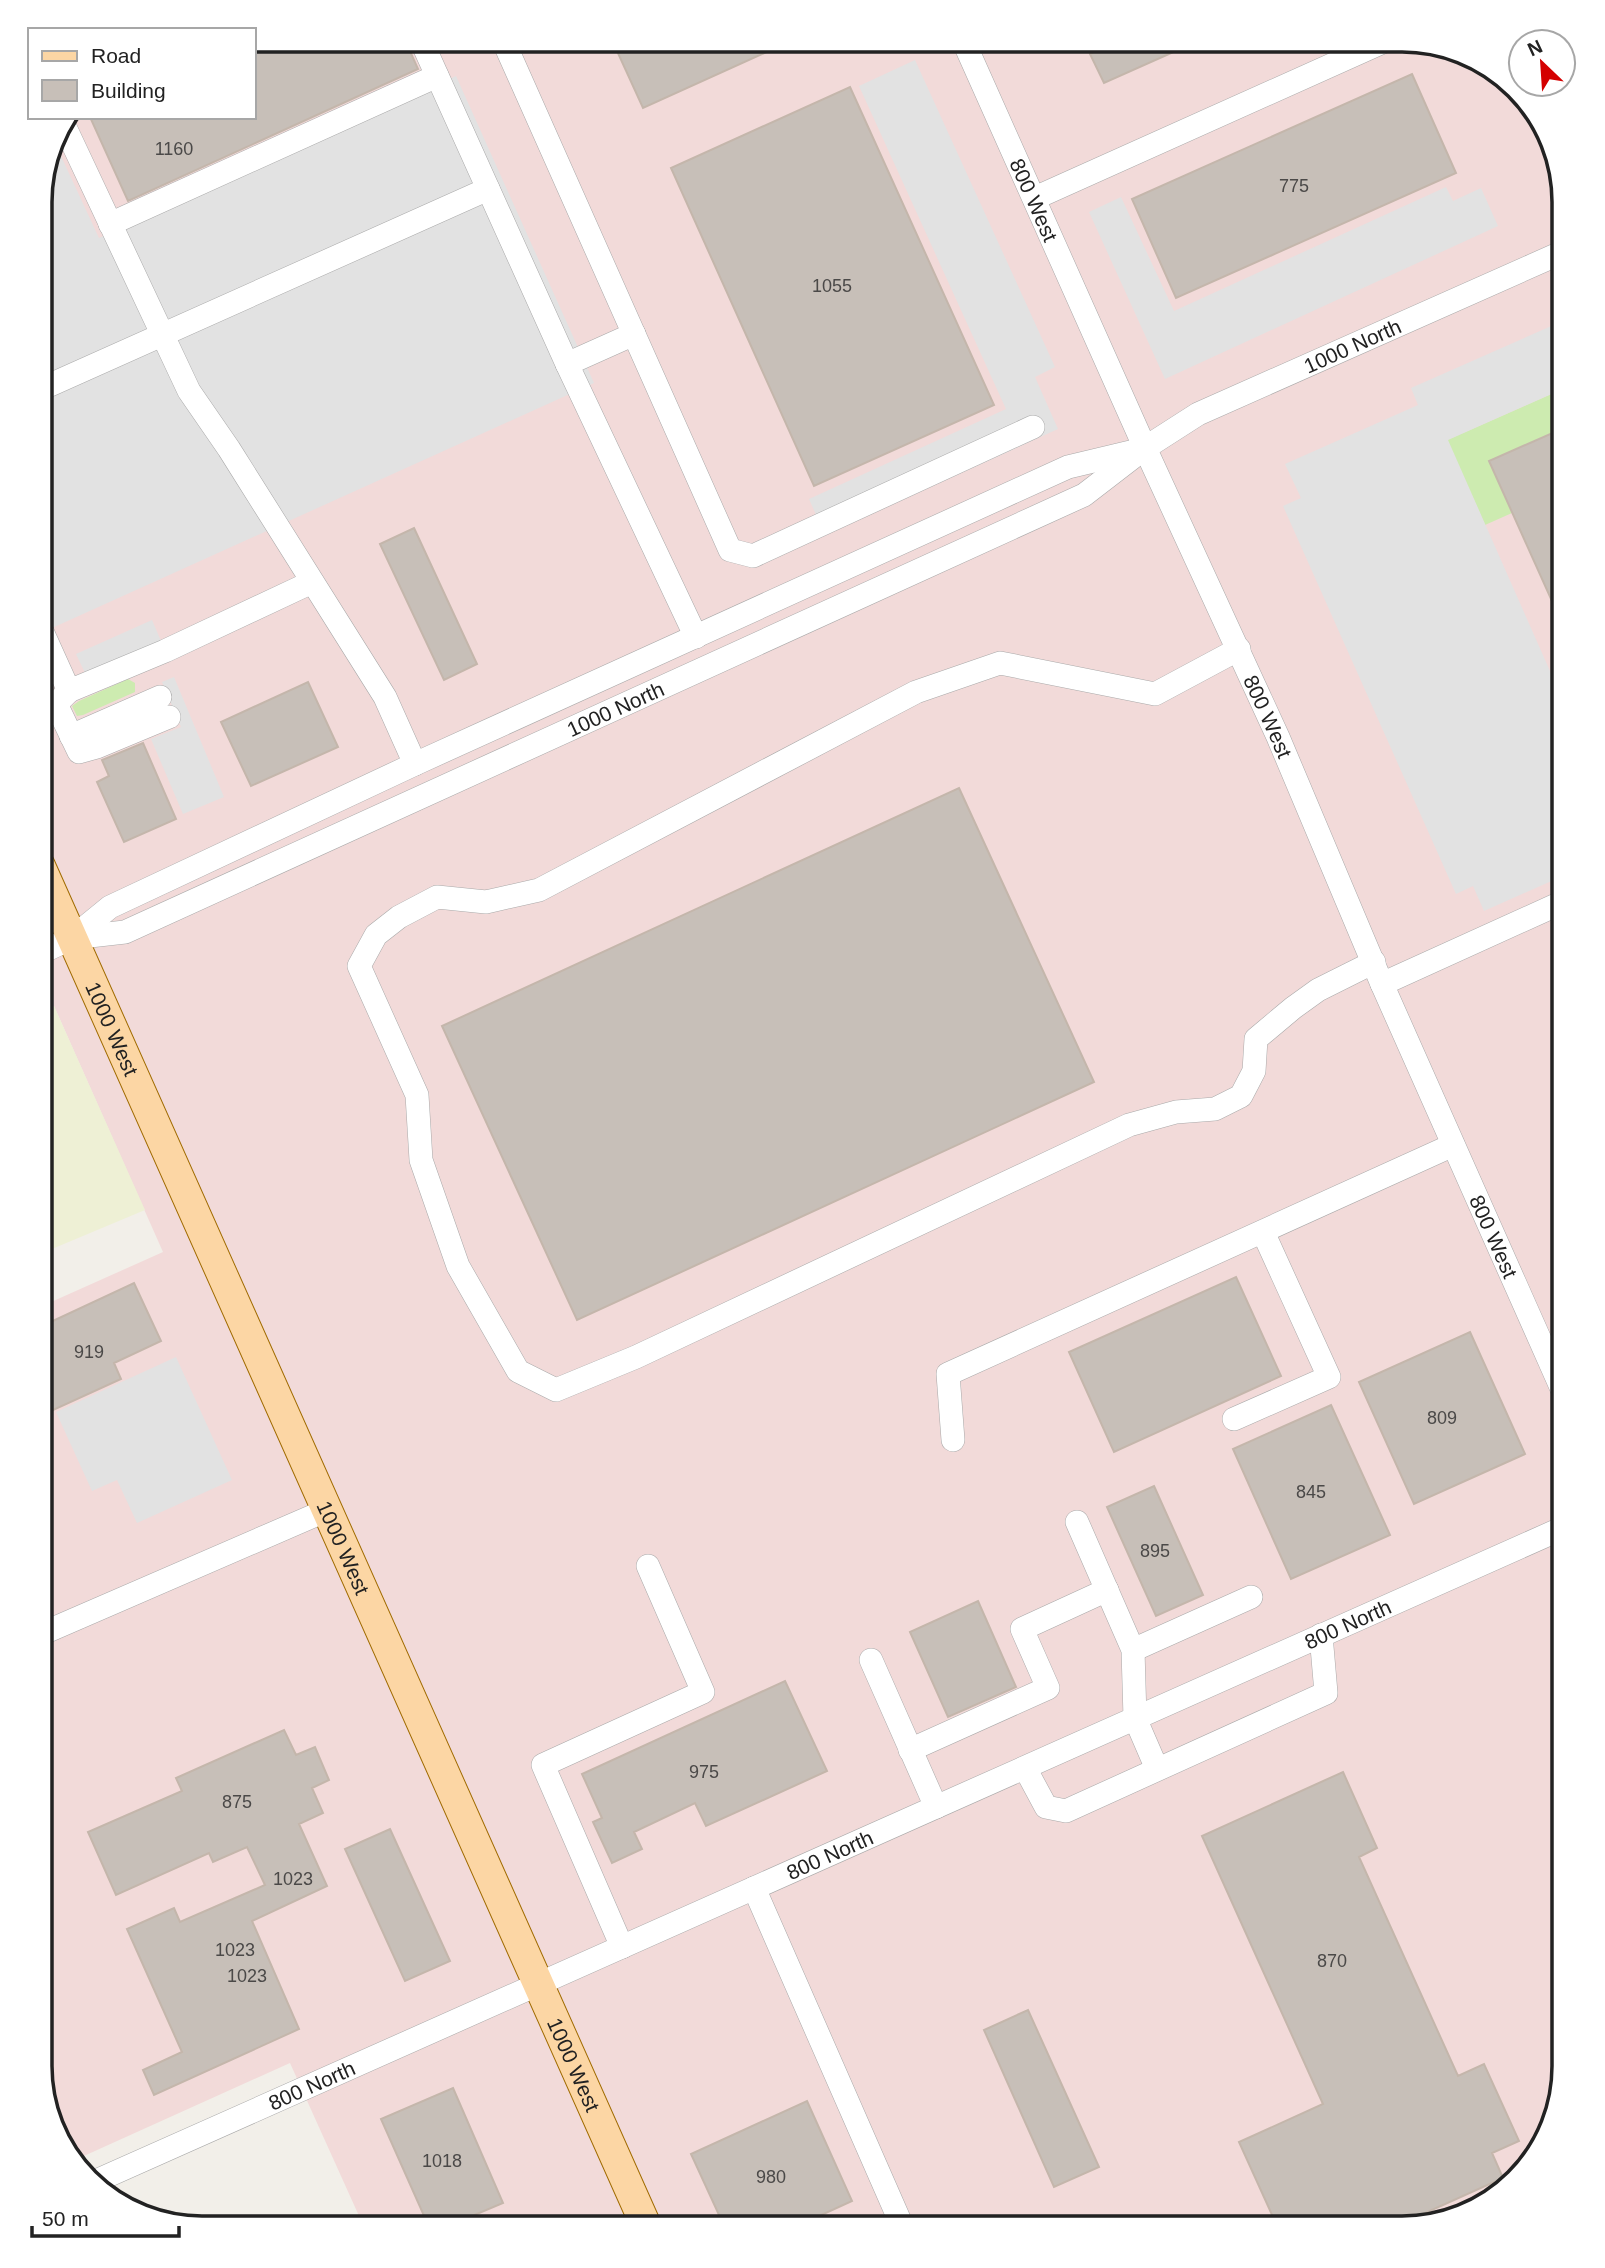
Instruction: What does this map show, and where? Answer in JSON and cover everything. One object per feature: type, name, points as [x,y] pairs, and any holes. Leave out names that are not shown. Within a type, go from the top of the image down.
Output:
[{"type":"main road","name":"1000 West","points":[[53,895],[641,2215]]},
{"type":"street","points":[[426,52],[567,364],[696,637]]},
{"type":"street","points":[[508,52],[730,550],[752,556],[1033,427]]},
{"type":"street","name":"800 West","points":[[969,53],[1145,448],[1239,649],[1382,984],[1552,1367]]},
{"type":"street","points":[[1035,198],[1358,53]]},
{"type":"street","points":[[110,224],[437,76]]},
{"type":"street","points":[[69,135],[189,391],[229,449],[385,697],[415,764]]},
{"type":"street","points":[[53,383],[488,189]]},
{"type":"street","name":"1000 North","points":[[53,947],[72,939],[125,932],[1046,513],[1084,495],[1145,448],[1198,414],[1552,257]]},
{"type":"street","points":[[567,364],[634,334]]},
{"type":"street","name":"1000 North","points":[[72,939],[110,907],[415,764],[1068,467],[1145,448]]},
{"type":"street","points":[[164,707],[97,747],[79,752],[55,704],[69,691],[165,651],[312,582]]},
{"type":"street","points":[[1239,649],[1155,694],[1000,663],[916,692],[539,890],[486,902],[437,897],[399,917],[376,935],[359,966],[417,1095],[421,1160],[458,1266],[518,1371],[555,1390],[636,1357],[1129,1125],[1176,1112],[1215,1109],[1241,1096],[1254,1071],[1256,1039],[1318,990],[1374,962]]},
{"type":"street","points":[[53,655],[69,691]]},
{"type":"street","points":[[1382,984],[1552,907]]},
{"type":"street","points":[[953,1440],[948,1374],[1453,1145]]},
{"type":"street","points":[[1234,1419],[1329,1377],[1262,1232]]},
{"type":"street","points":[[52,1629],[327,1510]]},
{"type":"street","points":[[1077,1522],[1133,1650],[1135,1718],[1157,1769]]},
{"type":"street","name":"800 North","points":[[102,2177],[1552,1533]]},
{"type":"street","points":[[622,1947],[543,1765],[703,1692],[648,1566]]},
{"type":"street","points":[[910,1750],[1048,1688],[1021,1629],[1107,1590]]},
{"type":"street","points":[[1133,1650],[1251,1597]]},
{"type":"street","points":[[1025,1768],[1046,1807],[1066,1811],[1326,1692],[1321,1636]]},
{"type":"street","points":[[871,1660],[936,1807]]},
{"type":"street","points":[[754,1888],[898,2216]]},
{"type":"shaded area","points":[[256,52],[1412,53],[1451,60],[1469,68],[1507,94],[1507,98],[1511,98],[1522,111],[1541,145],[1551,183],[1552,202],[1552,2066],[1551,2085],[1541,2123],[1522,2157],[1494,2185],[1460,2204],[1402,2216],[359,2215],[290,2063],[83,2157],[64,2123],[52,2066],[52,1301],[163,1252],[54,1006],[53,993],[53,193],[64,145],[78,119],[256,119]]},
{"type":"shaded area","points":[[915,60],[1055,367],[1035,377],[1058,429],[825,535],[809,499],[1006,409],[859,86]]},
{"type":"shaded area","points":[[456,76],[594,383],[53,628],[53,193],[61,155],[99,238]]},
{"type":"shaded area","points":[[1446,187],[1453,201],[1481,188],[1498,226],[1165,379],[1089,212],[1121,197],[1174,311]]},
{"type":"shaded area","points":[[1552,326],[1552,394],[1448,440],[1552,676],[1552,881],[1484,911],[1473,886],[1456,894],[1283,506],[1301,498],[1285,464],[1418,405],[1411,388]]},
{"type":"shaded area","points":[[152,620],[161,641],[86,675],[76,654]]},
{"type":"shaded area","points":[[174,677],[224,797],[183,814],[151,739],[181,727],[162,682]]},
{"type":"shaded area","points":[[176,1357],[232,1480],[137,1523],[117,1480],[92,1491],[56,1412]]},
{"type":"green space","points":[[1552,394],[1552,433],[1489,461],[1512,513],[1485,525],[1447,440]]},
{"type":"green space","points":[[128,679],[135,683],[135,692],[77,716],[72,706]]},
{"type":"green space","points":[[53,1006],[54,1006],[145,1210],[52,1249]]},
{"type":"building","points":[[256,52],[410,52],[418,69],[128,201],[91,119],[256,119]]},
{"type":"building","points":[[618,52],[766,52],[643,108]]},
{"type":"building","points":[[1093,53],[1172,53],[1104,83],[1090,54]]},
{"type":"building","points":[[1412,74],[1456,173],[1176,298],[1132,199]]},
{"type":"building","points":[[850,87],[994,405],[814,486],[671,168]]},
{"type":"building","points":[[1552,433],[1552,601],[1489,461]]},
{"type":"building","points":[[414,528],[477,664],[444,680],[380,544]]},
{"type":"building","points":[[308,682],[338,747],[251,786],[221,722]]},
{"type":"building","points":[[143,743],[176,819],[124,842],[97,782],[109,776],[102,760]]},
{"type":"building","points":[[959,788],[1094,1082],[577,1320],[442,1026]]},
{"type":"building","points":[[1236,1277],[1281,1376],[1114,1452],[1069,1352]]},
{"type":"building","points":[[134,1283],[161,1341],[114,1363],[121,1379],[52,1410],[52,1321]]},
{"type":"building","points":[[1470,1332],[1525,1454],[1414,1504],[1359,1382]]},
{"type":"building","points":[[1331,1405],[1390,1535],[1291,1579],[1233,1449]]},
{"type":"building","points":[[1154,1486],[1203,1595],[1156,1616],[1107,1507]]},
{"type":"building","points":[[978,1601],[1016,1687],[948,1717],[910,1632]]},
{"type":"building","points":[[785,1681],[827,1771],[706,1826],[695,1803],[634,1832],[642,1849],[612,1863],[593,1822],[602,1818],[582,1774]]},
{"type":"building","points":[[284,1730],[296,1755],[315,1747],[329,1780],[312,1788],[323,1813],[299,1824],[327,1886],[252,1921],[299,2029],[154,2095],[143,2070],[182,2052],[127,1929],[174,1908],[180,1922],[265,1885],[247,1847],[213,1862],[209,1853],[116,1895],[88,1832],[182,1791],[176,1778]]},
{"type":"building","points":[[1343,1772],[1377,1848],[1359,1857],[1458,2076],[1484,2064],[1519,2141],[1492,2153],[1503,2177],[1422,2214],[1273,2216],[1239,2142],[1323,2104],[1202,1836]]},
{"type":"building","points":[[390,1829],[450,1961],[405,1981],[345,1849]]},
{"type":"building","points":[[1028,2010],[1099,2167],[1054,2187],[984,2030]]},
{"type":"building","points":[[453,2088],[503,2203],[474,2215],[424,2215],[381,2119]]},
{"type":"building","points":[[807,2101],[852,2201],[820,2216],[719,2215],[691,2154]]}]
